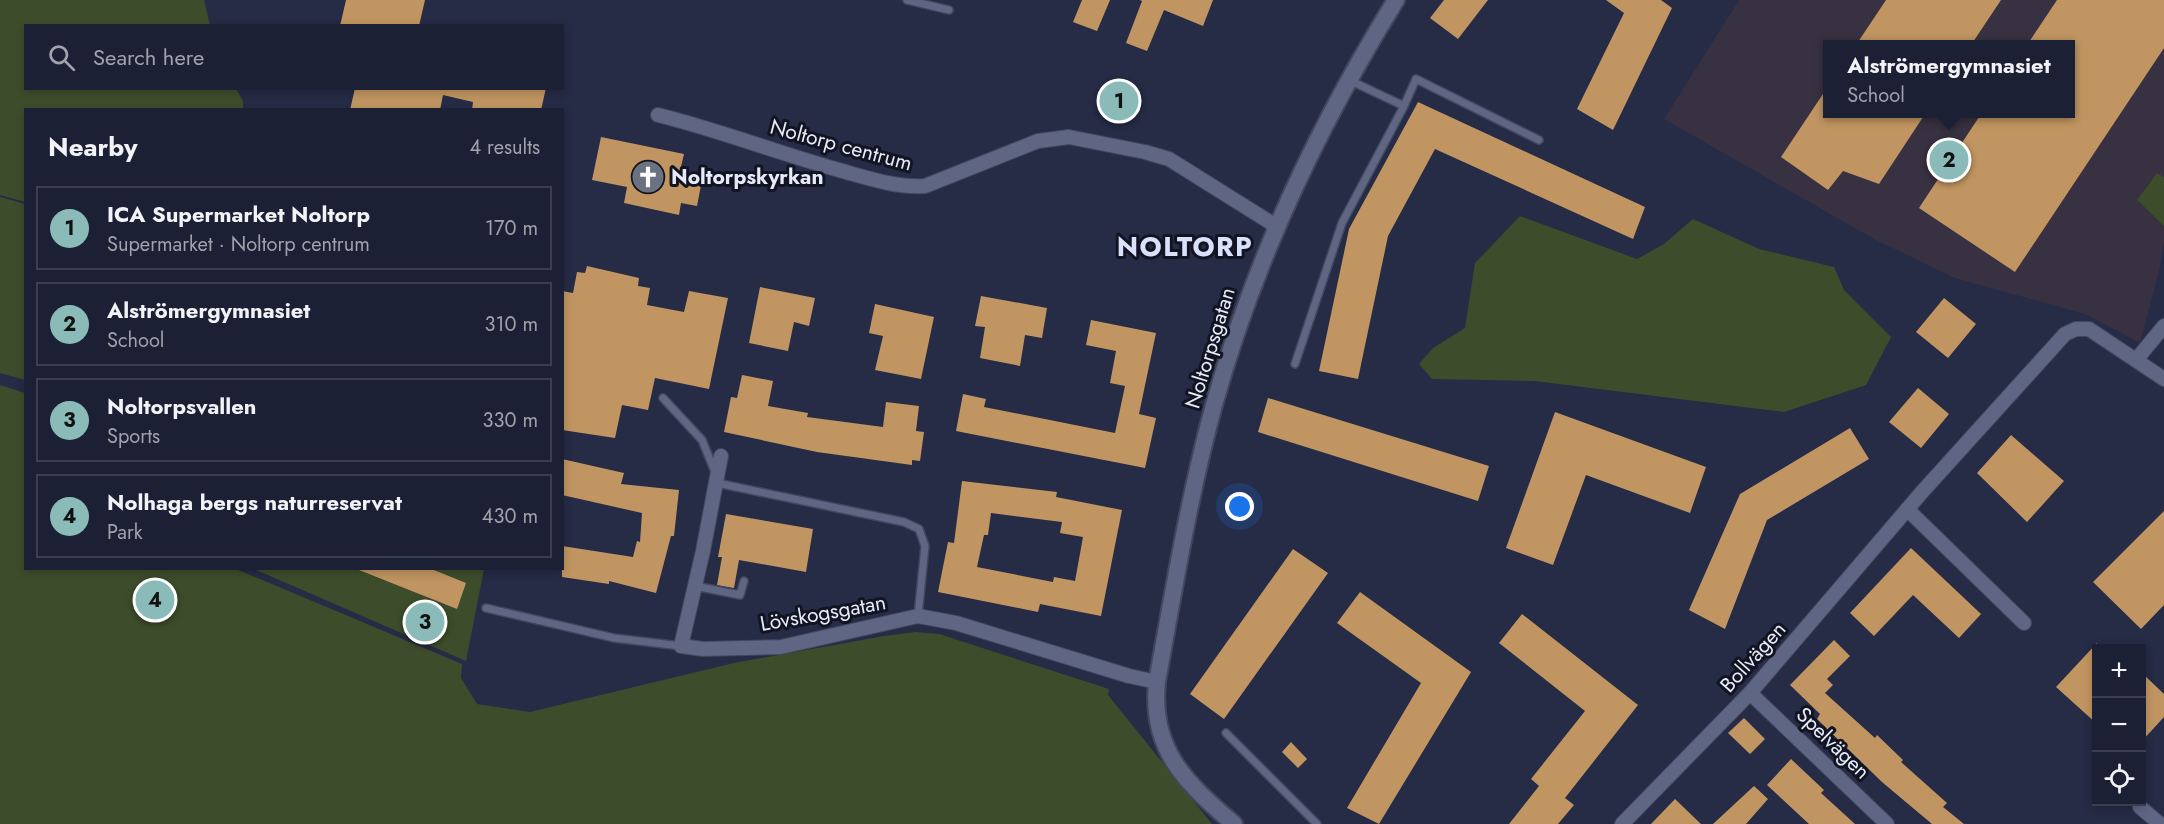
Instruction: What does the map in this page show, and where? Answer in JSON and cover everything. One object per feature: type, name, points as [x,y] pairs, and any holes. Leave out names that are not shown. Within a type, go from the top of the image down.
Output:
[{"type":"street","name":"Noltorpsgatan","points":[[1234,824],[1202,796],[1176,765],[1161,739],[1155,705],[1157,681],[1186,523],[1215,404],[1254,281],[1276,226],[1396,0]]},
{"type":"street","name":"Noltorp centrum","points":[[658,115],[691,123],[779,153],[888,184],[910,187],[925,186],[1038,141],[1069,137],[1169,159],[1276,226]]},
{"type":"street","points":[[2164,326],[2136,360],[2164,379]]},
{"type":"street","name":"Bollvägen","points":[[1622,824],[1750,693],[1907,509],[2065,334],[2076,329],[2089,329],[2136,360]]},
{"type":"street","points":[[681,646],[721,456]]},
{"type":"street","points":[[1907,509],[2024,623]]},
{"type":"street","name":"Lövskogsgatan","points":[[681,646],[704,648],[781,646],[918,616],[956,623],[1129,676],[1157,681]]},
{"type":"street","name":"Spelvägen","points":[[1750,693],[1887,824]]},
{"type":"street","points":[[2140,807],[2160,824]]},
{"type":"lane","points":[[907,0],[949,10]]},
{"type":"lane","points":[[1294,364],[1342,223],[1416,80],[1539,140]]},
{"type":"lane","points":[[1351,81],[1404,106]]},
{"type":"lane","points":[[663,398],[702,440],[717,480],[904,522],[919,529],[925,546],[918,616]]},
{"type":"lane","points":[[695,586],[740,595],[744,581]]},
{"type":"lane","points":[[486,608],[614,638],[681,646]]},
{"type":"lane","points":[[1226,733],[1317,824]]},
{"type":"shaded area","points":[[1739,0],[2164,0],[2164,177],[2157,173],[2137,200],[2164,226],[2164,242],[2159,271],[2140,343],[2085,314],[1955,278],[1874,239],[1664,119]]},
{"type":"green space","points":[[0,0],[204,0],[210,24],[24,24],[24,90],[237,90],[243,101],[243,108],[24,108],[24,202],[0,195]]},
{"type":"green space","points":[[2157,173],[2164,177],[2164,226],[2137,200]]},
{"type":"green space","points":[[0,197],[24,204],[24,380],[0,373]]},
{"type":"green space","points":[[1520,216],[1637,259],[1664,244],[1693,219],[1759,249],[1834,267],[1844,290],[1891,337],[1866,385],[1784,412],[1535,381],[1432,379],[1419,364],[1433,348],[1465,328],[1475,263]]},
{"type":"green space","points":[[0,385],[24,393],[24,570],[238,570],[462,664],[461,678],[477,704],[530,712],[734,663],[884,636],[916,632],[939,634],[1109,689],[1108,695],[1212,824],[0,824]]},
{"type":"green space","points":[[256,570],[484,570],[466,661]]},
{"type":"building","points":[[346,0],[425,0],[419,24],[340,24]]},
{"type":"building","points":[[1082,0],[1110,0],[1097,31],[1073,22]]},
{"type":"building","points":[[1140,0],[1213,0],[1203,26],[1164,10],[1147,51],[1126,43],[1142,1]]},
{"type":"building","points":[[1444,0],[1488,0],[1458,39],[1430,18]]},
{"type":"building","points":[[1606,0],[1661,0],[1672,8],[1613,130],[1577,109],[1624,13]]},
{"type":"building","points":[[1886,0],[2001,0],[1974,40],[1859,40]]},
{"type":"building","points":[[2057,0],[2164,0],[2164,48],[2015,272],[1919,208],[1978,118],[2075,118],[2075,40],[2030,40]]},
{"type":"building","points":[[355,90],[546,90],[541,108],[472,108],[473,102],[443,95],[440,108],[350,108]]},
{"type":"building","points":[[1823,94],[1823,118],[1922,118],[1879,184],[1843,171],[1828,190],[1781,157]]},
{"type":"building","points":[[1418,102],[1645,207],[1633,239],[1435,149],[1388,236],[1358,379],[1319,371],[1349,229]]},
{"type":"building","name":"Noltorpskyrkan","points":[[601,137],[684,154],[680,171],[703,175],[697,206],[681,203],[679,215],[624,203],[627,187],[592,180]]},
{"type":"building","points":[[587,266],[639,278],[638,286],[650,288],[647,305],[684,312],[689,291],[728,298],[709,389],[655,378],[648,410],[622,405],[615,438],[564,430],[564,291],[573,293],[577,272],[585,273]]},
{"type":"building","points":[[760,287],[815,298],[809,326],[794,322],[788,351],[749,343]]},
{"type":"building","points":[[981,296],[1047,308],[1042,338],[1025,335],[1020,366],[980,358],[985,327],[975,326]]},
{"type":"building","points":[[1944,298],[1976,324],[1948,358],[1916,332]]},
{"type":"building","points":[[875,304],[934,317],[921,379],[875,370],[883,336],[869,333]]},
{"type":"building","points":[[1091,320],[1156,333],[1139,414],[1156,418],[1145,468],[956,431],[963,394],[986,399],[984,407],[1115,433],[1125,386],[1110,383],[1116,351],[1086,345]]},
{"type":"building","points":[[742,375],[773,381],[768,406],[808,413],[807,417],[883,427],[886,402],[919,406],[916,431],[924,432],[920,461],[912,460],[912,465],[817,452],[724,432],[731,397],[737,398]]},
{"type":"building","points":[[1918,388],[1949,414],[1921,448],[1889,422]]},
{"type":"building","points":[[1268,398],[1489,466],[1478,501],[1258,432]]},
{"type":"building","points":[[1555,412],[1706,467],[1690,513],[1586,475],[1553,565],[1506,548]]},
{"type":"building","points":[[1850,428],[1869,459],[1767,520],[1725,629],[1689,610],[1740,494]]},
{"type":"building","points":[[2011,435],[2064,481],[2027,522],[1977,473]]},
{"type":"building","points":[[564,459],[624,473],[621,484],[679,490],[674,536],[671,536],[656,593],[609,581],[609,584],[562,577],[564,546],[633,557],[637,541],[640,542],[642,513],[564,495]]},
{"type":"building","points":[[962,481],[1057,492],[1056,497],[1122,510],[1101,616],[1040,604],[1038,612],[938,592],[948,542],[954,543]],"holes":[[[991,513],[1062,522],[1060,533],[1083,537],[1075,581],[1054,577],[1053,582],[977,567],[984,535],[988,535]]]},
{"type":"building","points":[[2164,511],[2164,605],[2141,629],[2093,582]]},
{"type":"building","points":[[726,514],[813,529],[806,572],[739,560],[734,588],[717,585],[722,557],[718,557]]},
{"type":"building","points":[[1911,548],[1981,614],[1959,638],[1913,595],[1874,636],[1850,613]]},
{"type":"building","points":[[1293,549],[1328,573],[1224,719],[1190,694]]},
{"type":"building","points":[[359,570],[434,570],[466,583],[457,609]]},
{"type":"building","points":[[1360,592],[1471,672],[1379,824],[1347,808],[1421,683],[1337,623]]},
{"type":"building","points":[[1522,614],[1638,705],[1565,798],[1574,805],[1558,824],[1509,824],[1539,786],[1531,779],[1585,711],[1499,643]]},
{"type":"building","points":[[1834,640],[1850,656],[1827,679],[1833,685],[1825,693],[1875,738],[1877,735],[1903,760],[1901,762],[1947,803],[1943,807],[1964,824],[1932,824],[1882,782],[1817,719],[1820,714],[1790,685]]},
{"type":"building","points":[[2092,648],[2092,719],[2056,687]]},
{"type":"building","points":[[2146,677],[2164,694],[2164,717],[2146,737]]},
{"type":"building","points":[[1744,718],[1765,739],[1750,754],[1728,733]]},
{"type":"building","points":[[1291,742],[1307,759],[1298,768],[1282,752]]},
{"type":"building","points":[[1791,759],[1824,790],[1821,793],[1855,824],[1809,824],[1767,785]]},
{"type":"building","points":[[1754,786],[1768,799],[1746,824],[1713,824]]},
{"type":"building","points":[[1675,799],[1701,824],[1651,824]]},
{"type":"place","name":"ICA Supermarket Noltorp","points":[[1119,101]]},
{"type":"place","name":"Alströmergymnasiet","points":[[1949,160]]},
{"type":"place","name":"Noltorpskyrkan","points":[[648,177]]},
{"type":"place","name":"Nolhaga bergs naturreservat","points":[[155,600]]},
{"type":"place","name":"Noltorpsvallen","points":[[425,622]]},
{"type":"district","name":"NOLTORP","points":[[1185,247]]}]
